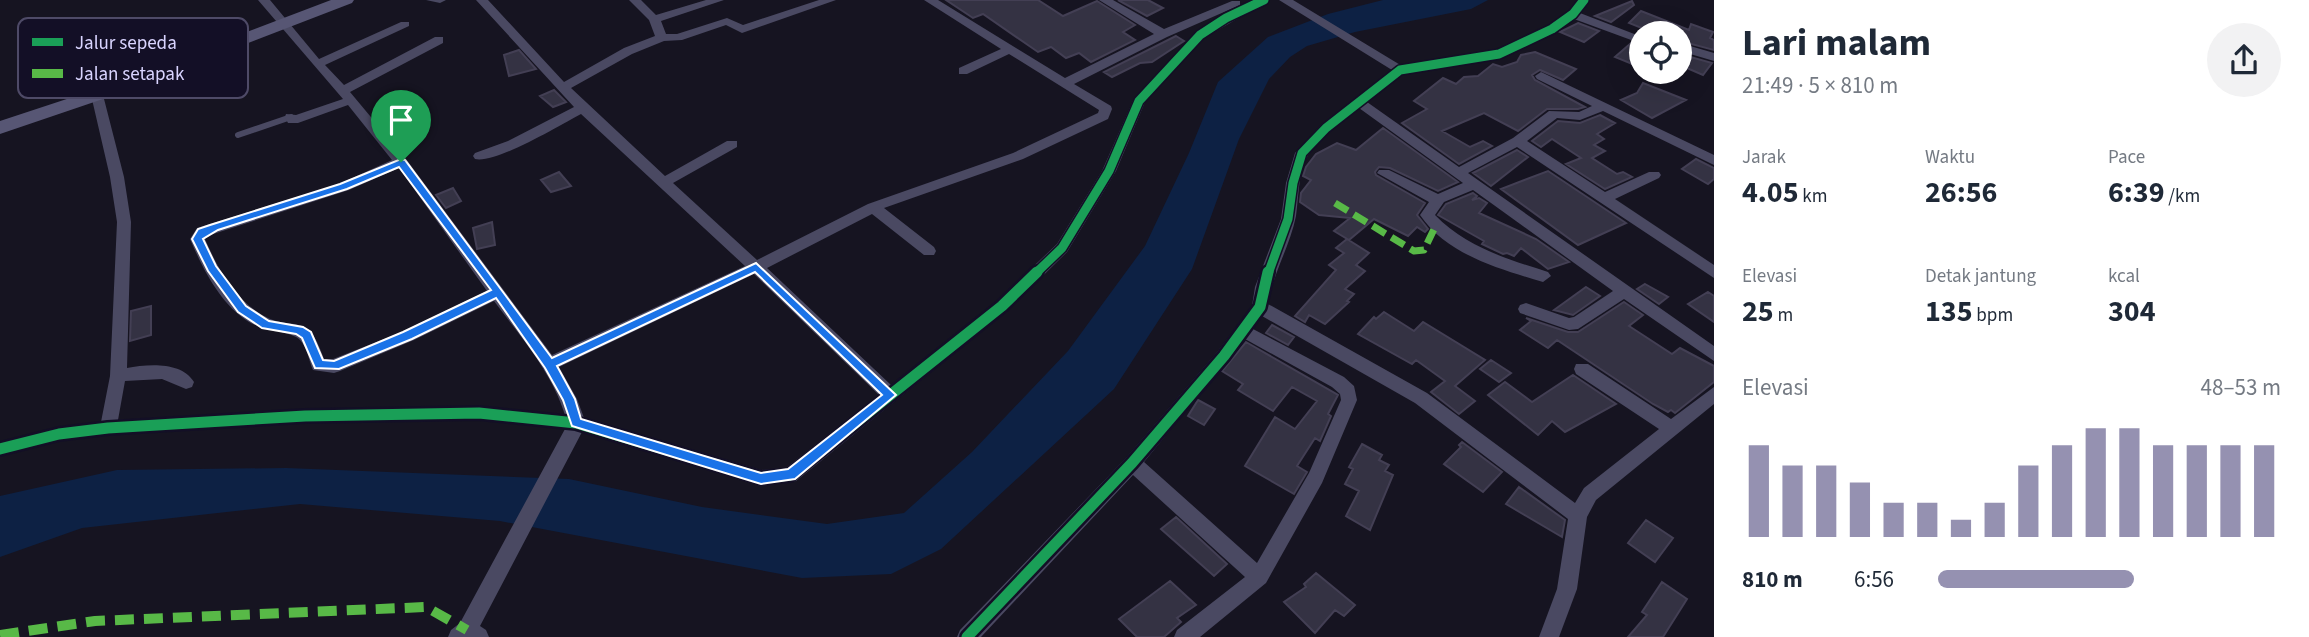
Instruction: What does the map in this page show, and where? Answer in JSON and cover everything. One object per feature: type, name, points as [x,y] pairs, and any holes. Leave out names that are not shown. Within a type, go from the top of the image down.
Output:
[{"type":"main road","points":[[248,38],[346,0]]},
{"type":"main road","points":[[0,128],[88,98]]},
{"type":"street","points":[[264,0],[401,162],[550,364],[569,399],[573,431],[468,635]]},
{"type":"street","points":[[432,0],[440,0]]},
{"type":"street","points":[[482,0],[582,108],[756,267],[890,395]]},
{"type":"street","points":[[635,0],[654,19],[662,38]]},
{"type":"street","points":[[654,19],[718,0]]},
{"type":"street","points":[[564,87],[628,51],[662,38],[678,37],[727,21],[741,28],[747,27],[830,0]]},
{"type":"street","points":[[550,364],[756,267],[873,207],[1018,156],[1103,116],[1106,109],[930,0]]},
{"type":"street","points":[[1105,0],[1163,34]]},
{"type":"street","points":[[1064,84],[1163,34],[1242,0]]},
{"type":"street","points":[[0,449],[59,434],[108,428],[305,416],[467,413],[573,431],[761,478],[790,475],[1002,306],[1062,248],[1109,171],[1139,101],[1178,55],[1200,35],[1226,18],[1264,0]]},
{"type":"street","points":[[967,637],[1132,463],[1224,356],[1260,307],[1263,287],[1288,219],[1293,183],[1302,153],[1326,128],[1400,70],[1499,54],[1552,29],[1573,14],[1584,0]]},
{"type":"street","points":[[1289,2],[1400,70]]},
{"type":"street","points":[[1573,14],[1629,36]]},
{"type":"street","points":[[317,64],[405,24]]},
{"type":"street","points":[[290,117],[293,120],[346,95],[439,40]]},
{"type":"street","points":[[963,71],[1009,50]]},
{"type":"street","points":[[1692,51],[1714,57]]},
{"type":"street","points":[[1541,76],[1714,161]]},
{"type":"street","points":[[98,98],[117,177],[124,222],[118,376],[108,428]]},
{"type":"street","points":[[1360,103],[1714,355]]},
{"type":"street","points":[[1460,173],[1518,141],[1554,114],[1580,116],[1604,106]]},
{"type":"street","points":[[480,156],[513,144],[582,108]]},
{"type":"street","points":[[1518,141],[1714,272]]},
{"type":"street","points":[[664,182],[732,144]]},
{"type":"street","points":[[401,162],[344,187],[202,232],[197,239],[212,268],[242,309],[267,324],[299,330],[306,336],[319,365],[325,367],[334,366],[408,336],[498,292]]},
{"type":"street","points":[[1384,173],[1429,197],[1439,199]]},
{"type":"street","points":[[1605,198],[1654,175]]},
{"type":"street","points":[[1475,184],[1439,199],[1427,215],[1465,248],[1510,267],[1543,276]]},
{"type":"street","points":[[873,207],[929,251]]},
{"type":"street","points":[[1526,309],[1569,324],[1578,323],[1625,291]]},
{"type":"street","points":[[1260,307],[1421,398],[1578,516]]},
{"type":"street","points":[[1184,637],[1259,577],[1316,477],[1349,400],[1348,391],[1338,382],[1242,330]]},
{"type":"street","points":[[1582,369],[1673,429]]},
{"type":"street","points":[[118,376],[142,370],[179,376],[186,382]]},
{"type":"street","points":[[1549,637],[1567,589],[1578,516],[1590,494],[1714,394]]},
{"type":"street","points":[[1132,463],[1259,577]]},
{"type":"lane","points":[[238,135],[290,117]]},
{"type":"water","points":[[1383,0],[1488,0],[1471,9],[1355,32],[1307,46],[1290,57],[1269,79],[1239,139],[1192,269],[1114,389],[941,549],[891,574],[802,578],[500,521],[300,504],[82,528],[0,557],[0,496],[117,470],[286,468],[569,479],[702,507],[827,524],[904,513],[972,452],[1068,351],[1145,246],[1189,153],[1218,82],[1268,37],[1328,14]]},
{"type":"building","points":[[946,0],[1038,0],[1063,16],[1097,1],[1135,25],[1123,32],[1135,40],[1091,62],[1079,53],[1066,58],[1051,47],[1038,52],[983,14],[973,18]]},
{"type":"building","points":[[1118,0],[1148,0],[1163,8],[1147,16]]},
{"type":"building","points":[[1632,1],[1634,5],[1611,22],[1595,16]]},
{"type":"building","points":[[1641,11],[1666,21],[1631,21]]},
{"type":"building","points":[[1578,23],[1599,31],[1584,42],[1560,32]]},
{"type":"building","points":[[1692,24],[1713,32],[1710,38],[1714,40],[1714,50],[1692,44]]},
{"type":"building","points":[[1176,36],[1184,41],[1152,62],[1140,63],[1112,77],[1104,72]]},
{"type":"building","points":[[1629,45],[1629,63],[1615,57]]},
{"type":"building","points":[[519,50],[536,69],[509,76],[504,55]]},
{"type":"building","points":[[1535,52],[1576,69],[1563,80],[1540,70],[1532,75],[1535,80],[1585,107],[1547,109],[1518,131],[1484,113],[1442,131],[1470,147],[1483,141],[1492,146],[1459,164],[1402,123],[1427,109],[1414,101],[1443,78],[1456,84],[1464,77],[1478,76],[1493,64],[1502,67],[1517,62],[1521,55]]},
{"type":"building","points":[[1692,57],[1712,63],[1703,75],[1692,70]]},
{"type":"building","points":[[1642,84],[1646,84],[1686,100],[1652,118],[1621,100],[1637,93]]},
{"type":"building","points":[[554,90],[566,102],[553,107],[540,96]]},
{"type":"building","points":[[1600,115],[1615,123],[1597,134],[1604,139],[1594,145],[1605,151],[1592,158],[1617,174],[1623,172],[1632,177],[1605,189],[1566,164],[1581,158],[1552,139],[1541,147],[1532,141],[1558,121],[1580,123]]},
{"type":"building","points":[[1383,128],[1458,182],[1438,191],[1390,168],[1379,167],[1376,175],[1425,203],[1417,215],[1428,229],[1425,232],[1417,227],[1408,236],[1374,219],[1349,240],[1334,231],[1350,218],[1319,215],[1300,202],[1301,193],[1311,180],[1303,176],[1316,154],[1337,143],[1356,150]]},
{"type":"building","points":[[1517,150],[1528,157],[1491,186],[1473,173]]},
{"type":"building","points":[[1696,159],[1714,168],[1714,179],[1708,184],[1682,169]]},
{"type":"building","points":[[1548,171],[1626,223],[1578,245],[1501,189]]},
{"type":"building","points":[[559,172],[571,186],[551,192],[541,180]]},
{"type":"building","points":[[453,188],[461,201],[446,208],[436,195]]},
{"type":"building","points":[[1473,193],[1477,196],[1472,200],[1479,198],[1487,203],[1479,213],[1536,239],[1569,262],[1548,269],[1521,248],[1514,256],[1503,254],[1482,244],[1484,241],[1438,215],[1446,204]]},
{"type":"building","points":[[492,222],[495,245],[477,249],[473,228]]},
{"type":"building","points":[[1347,239],[1369,253],[1356,265],[1365,271],[1345,289],[1354,294],[1325,324],[1309,315],[1305,322],[1295,316],[1336,270],[1329,265],[1344,253],[1336,248]]},
{"type":"building","points":[[1645,284],[1668,297],[1659,304],[1637,289]]},
{"type":"building","points":[[1586,287],[1600,296],[1573,315],[1554,310]]},
{"type":"building","points":[[1708,292],[1714,296],[1714,322],[1688,304]]},
{"type":"building","points":[[1624,302],[1643,315],[1629,326],[1672,354],[1680,348],[1714,366],[1714,382],[1675,413],[1653,404],[1557,340],[1548,348],[1520,330],[1531,321],[1526,318],[1568,332],[1578,332]]},
{"type":"building","points":[[151,306],[151,335],[130,341],[131,311]]},
{"type":"building","points":[[1384,312],[1414,331],[1423,322],[1485,360],[1455,386],[1475,401],[1459,414],[1431,392],[1445,381],[1416,360],[1412,364],[1358,334],[1374,317],[1376,319]]},
{"type":"building","points":[[1272,325],[1294,337],[1288,345],[1266,333]]},
{"type":"building","points":[[1246,342],[1338,395],[1328,414],[1331,416],[1320,441],[1315,438],[1297,466],[1307,472],[1294,494],[1245,466],[1275,417],[1295,429],[1317,401],[1292,387],[1273,411],[1238,390],[1243,384],[1222,371]]},
{"type":"building","points":[[1491,360],[1511,373],[1499,382],[1480,369]]},
{"type":"building","points":[[1573,375],[1616,404],[1565,432],[1552,421],[1538,435],[1488,395],[1505,382],[1532,402]]},
{"type":"building","points":[[1198,400],[1215,409],[1204,425],[1188,416]]},
{"type":"building","points":[[1462,442],[1502,472],[1483,492],[1444,464],[1461,447],[1459,445]]},
{"type":"building","points":[[1362,444],[1382,455],[1379,460],[1389,465],[1385,471],[1393,475],[1370,530],[1346,516],[1359,491],[1345,484],[1353,469],[1349,467]]},
{"type":"building","points":[[1519,487],[1565,520],[1562,537],[1506,504]]},
{"type":"building","points":[[1176,517],[1227,564],[1214,576],[1161,529]]},
{"type":"building","points":[[1646,520],[1673,538],[1655,562],[1628,543]]},
{"type":"building","points":[[1316,573],[1355,605],[1344,616],[1335,610],[1315,633],[1284,602],[1306,587],[1304,584]]},
{"type":"building","points":[[1170,581],[1196,605],[1177,618],[1181,622],[1164,637],[1137,637],[1119,619]]},
{"type":"building","points":[[1662,582],[1687,599],[1663,637],[1628,637],[1647,615],[1642,612]]},
{"type":"marked path","points":[[1335,203],[1414,251],[1424,250],[1436,225]]},
{"type":"marked path","points":[[0,635],[95,621],[426,607],[467,630]]},
{"type":"cycle path","points":[[0,449],[59,434],[108,428],[305,416],[479,413],[576,423],[761,478],[790,475],[1002,306],[1062,248],[1109,171],[1139,101],[1200,35],[1226,18],[1264,0]]},
{"type":"cycle path","points":[[967,637],[1132,463],[1224,356],[1260,307],[1263,287],[1288,219],[1293,183],[1302,153],[1326,128],[1400,70],[1499,54],[1552,29],[1573,14],[1584,0]]},
{"type":"route","points":[[401,162],[344,187],[202,232],[197,239],[212,268],[242,309],[267,324],[299,330],[311,344],[319,365],[334,366],[408,336],[498,292],[550,364],[569,399],[576,423],[761,478],[790,475],[890,395],[756,267],[550,364],[498,292],[401,162]]}]
